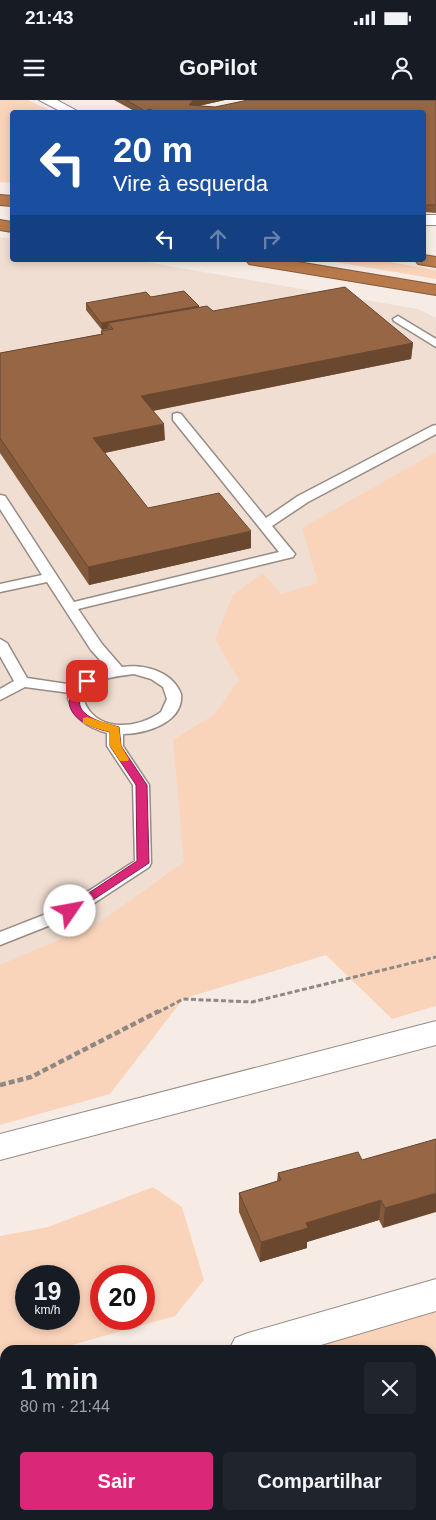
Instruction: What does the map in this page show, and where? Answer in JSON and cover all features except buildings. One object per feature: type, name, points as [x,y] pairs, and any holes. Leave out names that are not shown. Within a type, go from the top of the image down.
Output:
[{"type":"highway","points":[[266,262],[436,290]]},
{"type":"main road","points":[[46,100],[68,110]]},
{"type":"main road","points":[[0,1147],[436,1033]]},
{"type":"main road","points":[[265,1345],[436,1295]]},
{"type":"lane","points":[[398,319],[436,344]]},
{"type":"lane","points":[[70,607],[288,554],[177,417]]},
{"type":"lane","points":[[264,525],[303,499],[436,430]]},
{"type":"lane","points":[[0,498],[96,647],[116,671]]},
{"type":"lane","points":[[0,588],[51,577]]},
{"type":"lane","points":[[0,644],[22,682]]},
{"type":"lane","points":[[116,671],[150,673],[163,680],[172,688],[175,698],[172,709],[164,718],[150,725],[133,729],[115,729],[98,726],[85,720],[76,710],[74,700],[78,690],[93,678],[116,671]]},
{"type":"lane","points":[[0,696],[22,682],[78,690]]},
{"type":"lane","points":[[0,939],[70,911],[143,863],[141,785],[115,746],[115,729]]},
{"type":"path","points":[[0,1085],[31,1077],[182,999],[252,1002],[436,958]]},
{"type":"shaded area","points":[[0,100],[28,100],[49,110],[10,110],[10,183],[0,182]]},
{"type":"shaded area","points":[[0,237],[10,239],[10,262],[146,262],[418,309],[436,318],[436,484],[412,766],[0,1008]]},
{"type":"shaded area","points":[[336,262],[390,262],[436,270],[436,279]]},
{"type":"shaded area","points":[[436,452],[436,1006],[392,1019],[326,955],[183,999],[110,1094],[0,1125],[0,965],[100,922],[184,862],[173,740],[215,714],[239,680],[215,639],[233,595],[263,573],[281,594],[318,583],[302,528]]},
{"type":"shaded area","points":[[153,1187],[182,1207],[204,1280],[175,1316],[155,1322],[155,1265],[90,1265],[90,1330],[125,1330],[72,1345],[0,1345],[0,1236],[48,1227]]},
{"type":"shaded area","points":[[436,1308],[436,1345],[314,1345]]},
{"type":"slow traffic","points":[[87,721],[98,726],[115,729],[115,746],[124,759]]},
{"type":"route","points":[[70,911],[143,863],[141,785],[115,746],[115,729],[98,726],[85,720],[76,710],[74,700],[78,690],[87,681]]}]
